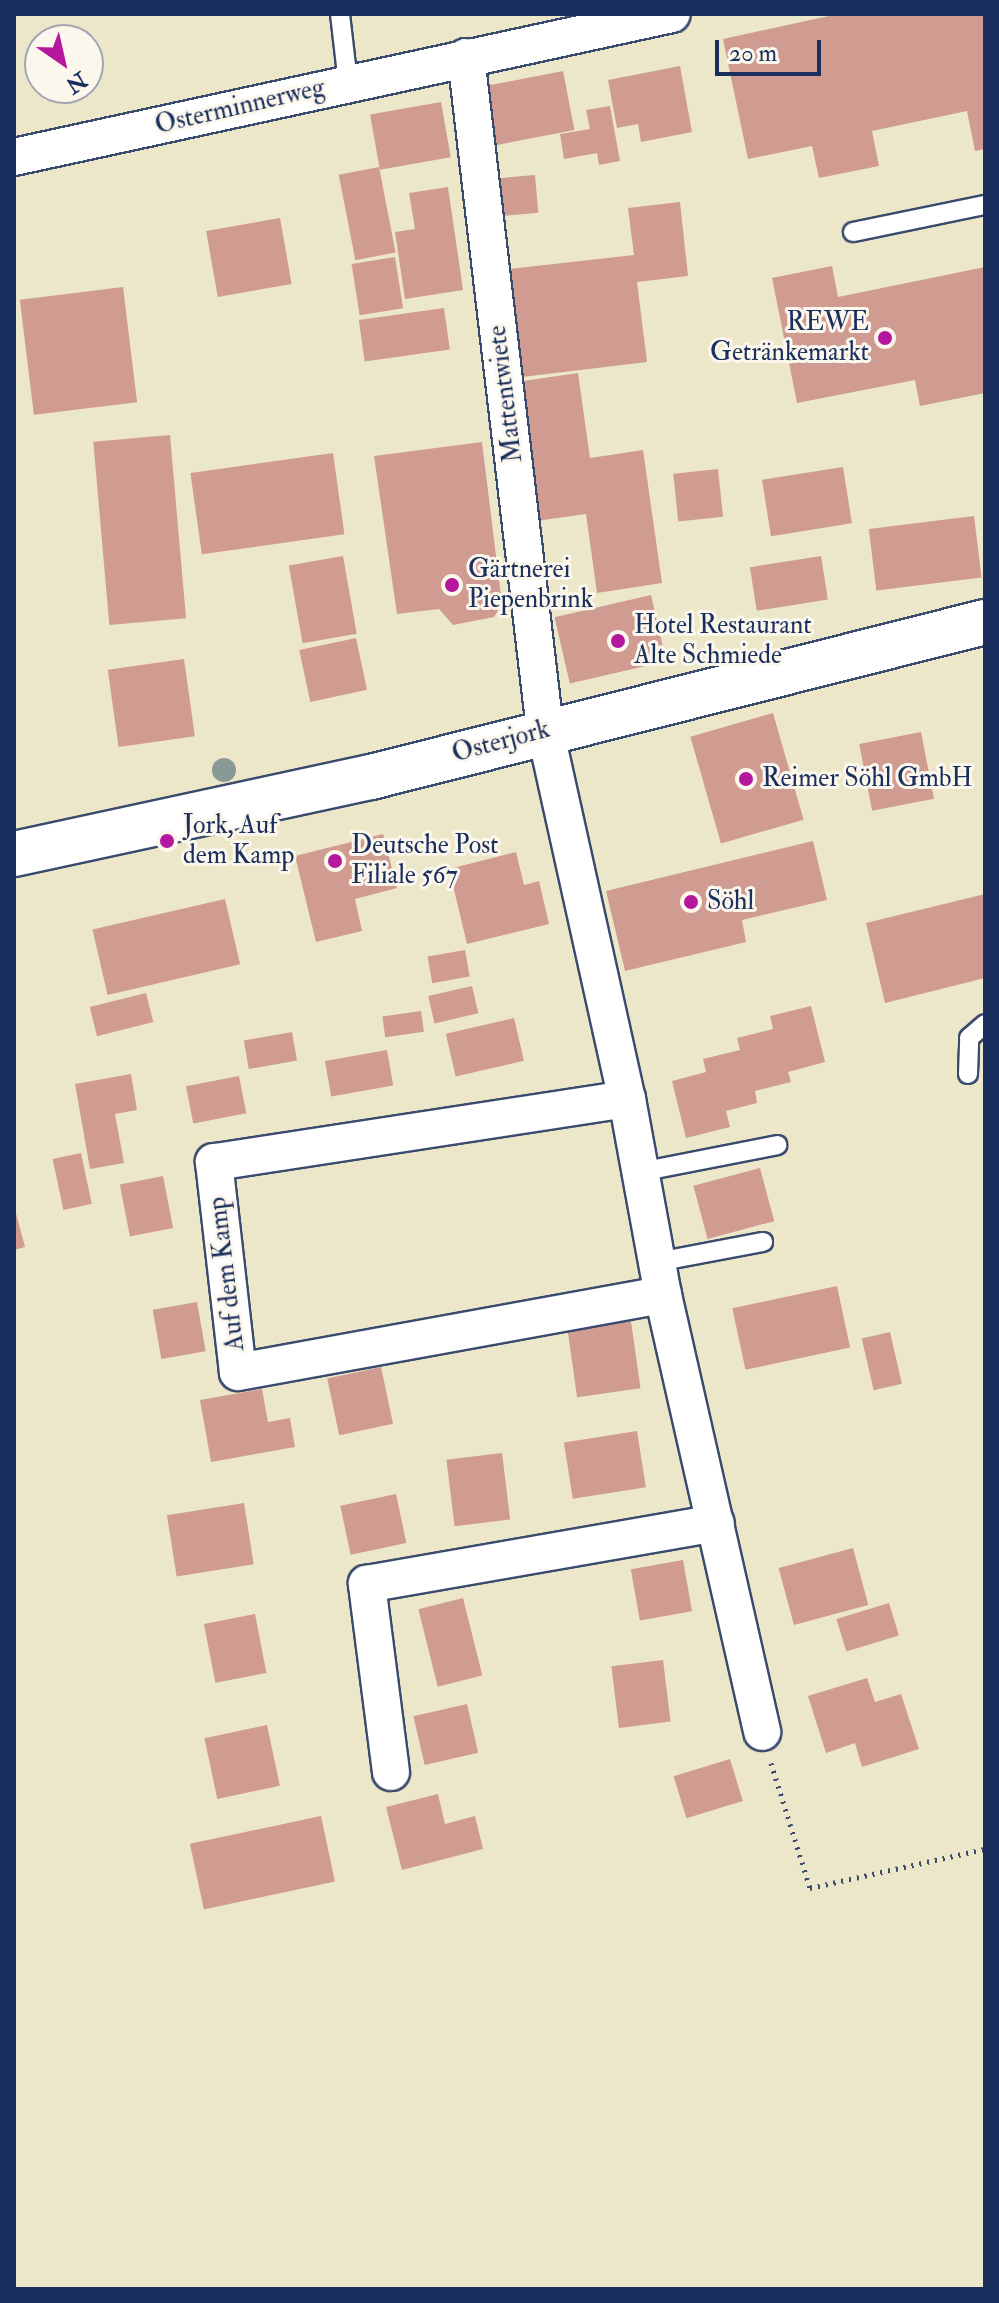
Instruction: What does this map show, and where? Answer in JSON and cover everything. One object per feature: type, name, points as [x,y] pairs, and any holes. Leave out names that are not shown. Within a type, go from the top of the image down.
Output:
[{"type":"main road","name":"Osterjork","points":[[14,854],[371,777],[545,730],[985,622]]},
{"type":"street","name":"Osterminnerweg","points":[[14,157],[655,15]]},
{"type":"street","name":"Mattentwiete","points":[[466,57],[545,730]]},
{"type":"street","points":[[545,730],[627,1099],[660,1279],[762,1732]]},
{"type":"street","name":"Auf dem Kamp","points":[[627,1099],[214,1162],[238,1372],[660,1279]]},
{"type":"street","points":[[391,1772],[367,1584],[716,1523]]},
{"type":"lane","points":[[340,14],[348,83]]},
{"type":"lane","points":[[853,232],[985,205]]},
{"type":"lane","points":[[968,1074],[969,1038],[985,1024]]},
{"type":"lane","points":[[640,1172],[777,1145]]},
{"type":"lane","points":[[660,1279],[763,1242]]},
{"type":"path","points":[[762,1732],[810,1888],[985,1849]]},
{"type":"building","points":[[838,14],[985,14],[985,149],[975,151],[967,111],[872,131],[879,166],[819,178],[812,146],[748,159],[723,39]]},
{"type":"building","points":[[680,66],[692,132],[641,142],[638,124],[617,128],[608,80]]},
{"type":"building","points":[[563,71],[574,130],[496,145],[484,86]]},
{"type":"building","points":[[441,102],[451,157],[380,170],[370,115]]},
{"type":"building","points":[[610,106],[620,161],[599,165],[597,153],[564,159],[560,134],[590,129],[586,110]]},
{"type":"building","points":[[379,167],[396,252],[355,260],[339,175]]},
{"type":"building","points":[[535,175],[538,213],[501,216],[498,178]]},
{"type":"building","points":[[448,187],[463,290],[405,299],[395,232],[415,229],[409,193]]},
{"type":"building","points":[[680,202],[688,276],[637,282],[647,362],[522,377],[509,269],[634,255],[628,208]]},
{"type":"building","points":[[280,218],[292,284],[218,297],[206,231]]},
{"type":"building","points":[[395,257],[403,308],[360,315],[352,264]]},
{"type":"building","name":"REWE Getränkemarkt","points":[[832,266],[838,297],[985,267],[985,393],[920,406],[915,380],[797,403],[772,278]]},
{"type":"building","points":[[123,287],[137,402],[34,415],[20,300]]},
{"type":"building","points":[[444,308],[450,350],[365,362],[359,320]]},
{"type":"building","points":[[578,373],[590,458],[643,450],[662,583],[597,593],[586,514],[536,521],[516,382]]},
{"type":"building","points":[[170,435],[186,618],[109,625],[93,442]]},
{"type":"building","points":[[482,442],[502,604],[494,617],[453,625],[439,609],[397,614],[374,456]]},
{"type":"building","points":[[333,453],[344,534],[202,554],[190,473]]},
{"type":"building","points":[[843,467],[852,523],[771,536],[762,480]]},
{"type":"building","points":[[718,469],[723,517],[678,521],[673,474]]},
{"type":"building","points":[[974,516],[982,578],[876,590],[869,529]]},
{"type":"building","points":[[343,556],[357,634],[303,643],[289,566]]},
{"type":"building","points":[[821,556],[828,599],[757,611],[750,567]]},
{"type":"building","points":[[651,595],[666,661],[570,684],[555,617]]},
{"type":"building","points":[[356,638],[367,690],[310,702],[299,650]]},
{"type":"building","points":[[184,659],[195,736],[119,747],[108,670]]},
{"type":"building","name":"Reimer Söhl GmbH","points":[[773,713],[804,820],[721,843],[690,737]]},
{"type":"building","points":[[921,732],[934,799],[872,811],[859,744]]},
{"type":"building","points":[[383,834],[397,888],[355,899],[362,931],[316,942],[295,856]]},
{"type":"building","points":[[813,841],[827,900],[742,920],[746,942],[625,971],[606,891]]},
{"type":"building","points":[[516,852],[524,885],[539,881],[549,924],[467,944],[449,869]]},
{"type":"building","points":[[985,894],[985,978],[885,1003],[866,923]]},
{"type":"building","points":[[225,899],[240,964],[108,995],[92,930]]},
{"type":"building","points":[[465,950],[470,977],[432,983],[428,957]]},
{"type":"building","points":[[472,986],[478,1013],[434,1023],[428,996]]},
{"type":"building","points":[[146,993],[153,1022],[97,1036],[90,1007]]},
{"type":"building","points":[[811,1006],[825,1062],[788,1072],[791,1082],[755,1091],[757,1103],[726,1111],[730,1127],[686,1138],[672,1081],[706,1072],[703,1059],[740,1050],[737,1038],[773,1029],[770,1016]]},
{"type":"building","points":[[421,1011],[424,1032],[385,1037],[382,1016]]},
{"type":"building","points":[[514,1018],[524,1061],[456,1077],[446,1034]]},
{"type":"building","points":[[292,1032],[297,1061],[249,1069],[244,1041]]},
{"type":"building","points":[[387,1050],[393,1085],[331,1096],[325,1061]]},
{"type":"building","points":[[131,1074],[137,1110],[115,1114],[124,1163],[90,1169],[75,1084]]},
{"type":"building","points":[[239,1076],[246,1113],[193,1124],[186,1086]]},
{"type":"building","points":[[81,1153],[92,1204],[63,1210],[53,1159]]},
{"type":"building","points":[[760,1168],[774,1221],[708,1239],[693,1186]]},
{"type":"building","points":[[163,1176],[173,1228],[130,1236],[120,1184]]},
{"type":"building","points":[[14,1206],[25,1247],[14,1250]]},
{"type":"building","points":[[837,1286],[850,1348],[745,1370],[732,1308]]},
{"type":"building","points":[[197,1302],[206,1351],[161,1359],[153,1310]]},
{"type":"building","points":[[631,1321],[640,1388],[577,1397],[568,1330]]},
{"type":"building","points":[[890,1332],[902,1384],[874,1390],[862,1339]]},
{"type":"building","points":[[381,1367],[393,1424],[339,1435],[327,1378]]},
{"type":"building","points":[[262,1389],[268,1422],[290,1418],[295,1447],[211,1462],[200,1400]]},
{"type":"building","points":[[637,1431],[646,1487],[573,1499],[564,1443]]},
{"type":"building","points":[[502,1453],[510,1520],[455,1526],[446,1460]]},
{"type":"building","points":[[396,1494],[406,1543],[351,1555],[340,1506]]},
{"type":"building","points":[[244,1503],[254,1564],[177,1576],[167,1515]]},
{"type":"building","points":[[853,1548],[868,1605],[794,1625],[779,1568]]},
{"type":"building","points":[[683,1560],[692,1611],[640,1620],[631,1569]]},
{"type":"building","points":[[463,1598],[482,1676],[438,1687],[418,1609]]},
{"type":"building","points":[[889,1603],[899,1636],[846,1652],[836,1619]]},
{"type":"building","points":[[255,1614],[266,1673],[215,1683],[204,1624]]},
{"type":"building","points":[[663,1660],[671,1722],[619,1728],[611,1666]]},
{"type":"building","points":[[867,1678],[875,1702],[901,1694],[919,1749],[862,1767],[855,1743],[826,1753],[808,1696]]},
{"type":"building","points":[[467,1704],[478,1753],[425,1765],[413,1716]]},
{"type":"building","points":[[267,1725],[280,1786],[217,1799],[204,1738]]},
{"type":"building","points":[[730,1759],[743,1801],[686,1818],[674,1776]]},
{"type":"building","points":[[438,1794],[445,1824],[475,1816],[483,1849],[402,1870],[386,1807]]},
{"type":"building","points":[[321,1816],[335,1882],[204,1909],[190,1844]]},
{"type":"place","name":"REWE Getränkemarkt","points":[[885,338]]},
{"type":"place","name":"Gärtnerei Piepenbrink","points":[[452,585]]},
{"type":"place","name":"Hotel Restaurant Alte Schmiede","points":[[618,641]]},
{"type":"place","name":"Reimer Söhl GmbH","points":[[746,779]]},
{"type":"place","name":"Jork, Auf dem Kamp","points":[[167,841]]},
{"type":"place","name":"Deutsche Post Filiale 567","points":[[335,861]]},
{"type":"place","name":"Söhl","points":[[691,902]]}]
